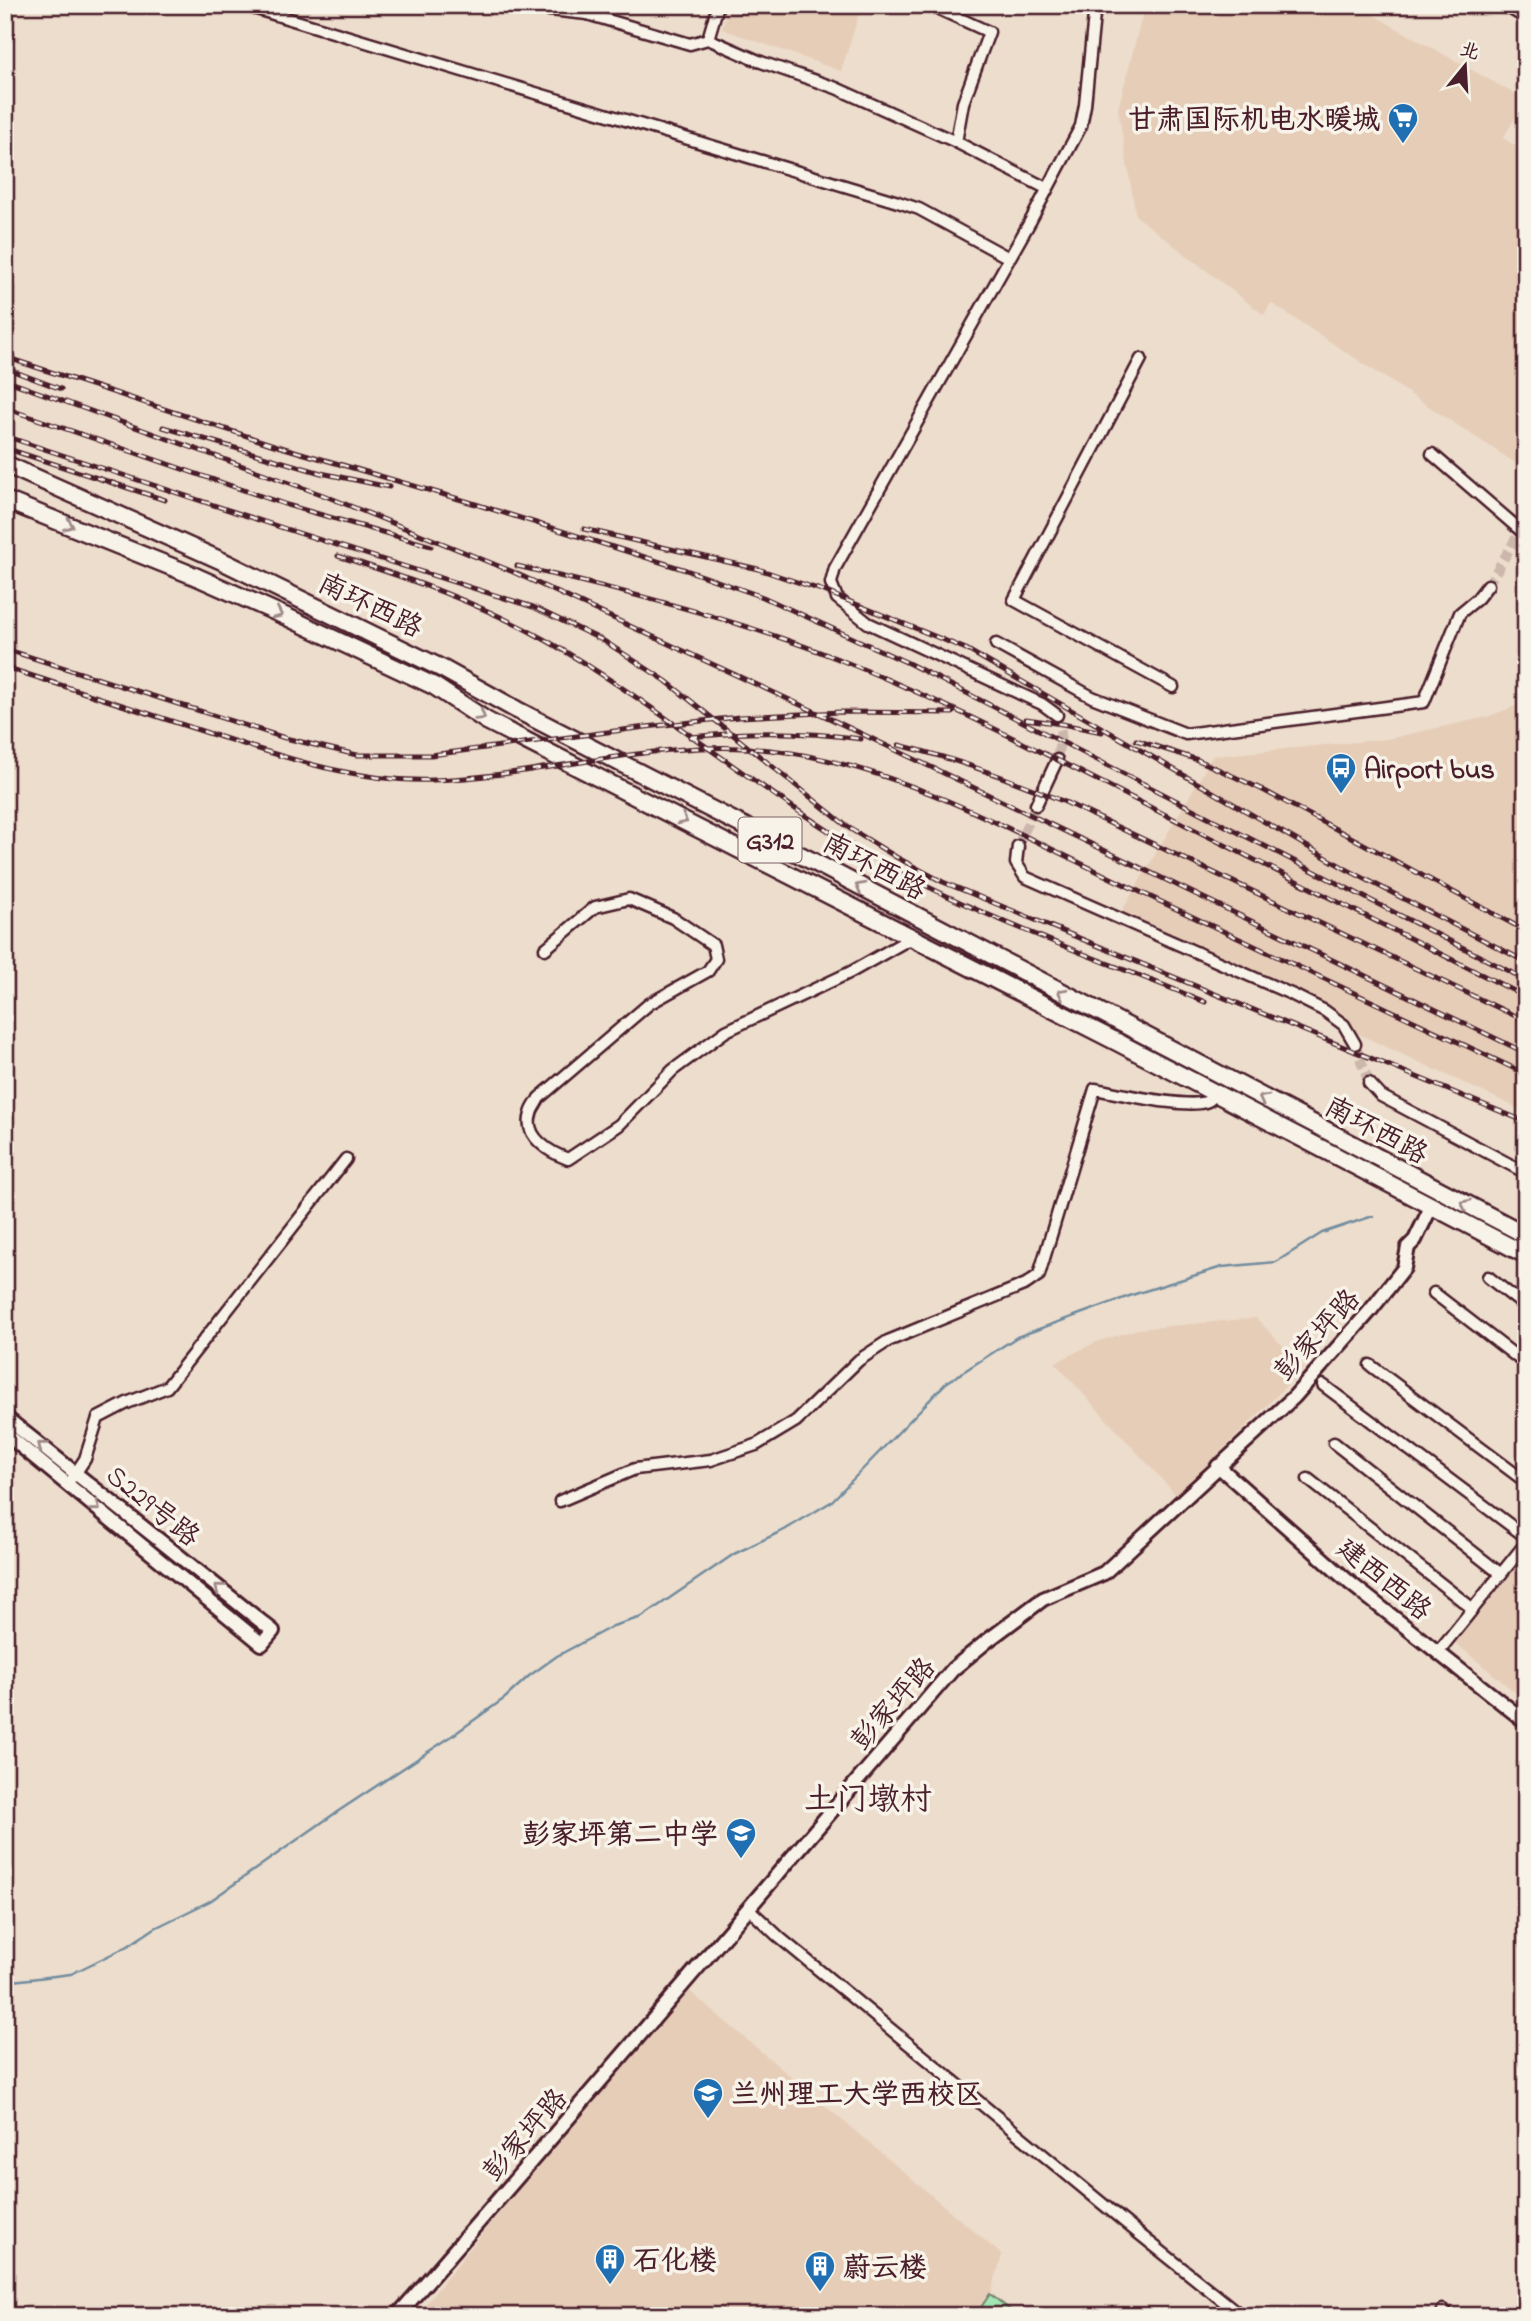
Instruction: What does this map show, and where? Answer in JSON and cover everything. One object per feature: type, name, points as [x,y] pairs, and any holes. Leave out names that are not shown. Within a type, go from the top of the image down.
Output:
[{"type":"highway","name":"南环西路","points":[[5,464],[246,573],[443,669],[1526,1235]]},
{"type":"highway","name":"南环西路","points":[[5,500],[197,577],[434,686],[487,721],[913,937],[1526,1255]]},
{"type":"street","points":[[243,5],[898,202],[919,209],[1009,258]]},
{"type":"street","points":[[534,5],[550,10],[587,14],[690,44],[708,39],[761,62],[836,88],[956,142],[1046,188]]},
{"type":"street","points":[[708,39],[718,5]]},
{"type":"street","points":[[929,5],[989,32],[963,103],[956,142]]},
{"type":"street","points":[[1057,715],[1042,704],[868,623],[837,598],[831,583],[835,568],[1072,145],[1086,105],[1095,5]]},
{"type":"street","points":[[1504,5],[1526,18]]},
{"type":"street","points":[[1141,359],[1014,600],[1173,687]]},
{"type":"street","points":[[1432,454],[1521,534]]},
{"type":"street","points":[[996,644],[1092,697],[1186,734],[1424,702],[1460,613],[1477,600],[1488,585]]},
{"type":"street","points":[[1037,805],[1058,760]]},
{"type":"street","points":[[1018,846],[1016,863],[1025,877],[1325,1011],[1344,1025],[1355,1045]]},
{"type":"street","points":[[545,949],[595,907],[629,899],[673,918],[713,945],[716,959],[708,971],[649,1004],[539,1098],[530,1115],[531,1128],[542,1146],[551,1153],[568,1159],[619,1125],[673,1070],[726,1031],[851,972],[913,937]]},
{"type":"street","points":[[1369,1083],[1381,1097],[1526,1173]]},
{"type":"street","points":[[560,1501],[635,1469],[710,1460],[756,1445],[796,1421],[859,1360],[888,1341],[1026,1284],[1039,1275],[1096,1089],[1199,1104],[1210,1101],[1216,1093]]},
{"type":"street","points":[[72,1479],[85,1459],[98,1418],[167,1387],[346,1159]]},
{"type":"street","name":"彭家坪路","points":[[397,2316],[589,2097],[953,1669],[1043,1599],[1104,1573],[1294,1396],[1370,1311],[1404,1268],[1408,1247],[1415,1240],[1432,1205]]},
{"type":"street","points":[[1488,1278],[1526,1307]]},
{"type":"street","points":[[1434,1293],[1526,1364]]},
{"type":"street","points":[[1370,1365],[1526,1482]]},
{"type":"street","points":[[1323,1385],[1526,1537]]},
{"type":"street","name":"S229号路","points":[[5,1417],[72,1479],[262,1644],[273,1631],[72,1479],[5,1433]]},
{"type":"street","points":[[1334,1443],[1501,1574]]},
{"type":"street","name":"建西西路","points":[[1218,1466],[1350,1583],[1526,1723]]},
{"type":"street","points":[[1308,1479],[1473,1609]]},
{"type":"street","points":[[1438,1653],[1526,1543]]},
{"type":"street","points":[[748,1908],[780,1938],[1242,2316]]},
{"type":"shaded area","points":[[728,5],[862,5],[841,71],[722,29]]},
{"type":"shaded area","points":[[1145,5],[1355,5],[1526,100],[1503,138],[1526,152],[1526,470],[1271,303],[1264,315],[1136,216],[1118,109]]},
{"type":"shaded area","points":[[1526,702],[1526,1112],[1116,921],[1213,756],[1387,739],[1487,717]]},
{"type":"shaded area","points":[[1256,1318],[1304,1368],[1177,1496],[1055,1363],[1096,1342],[1138,1329]]},
{"type":"shaded area","points":[[1526,1556],[1526,1701],[1454,1642]]},
{"type":"shaded area","name":"兰州理工大学西校区","points":[[682,1985],[1002,2255],[991,2294],[980,2316],[416,2316]]},
{"type":"green space","points":[[990,2294],[1018,2316],[975,2316]]},
{"type":"waterway","points":[[5,1982],[71,1974],[210,1901],[449,1738],[557,1656],[613,1626],[642,1617],[734,1554],[786,1529],[831,1502],[946,1383],[1017,1337],[1135,1294],[1222,1267],[1276,1262],[1322,1233],[1373,1216]]},
{"type":"tunnel","points":[[1488,585],[1518,535]]},
{"type":"tunnel","points":[[1057,715],[1061,733],[1057,760]]},
{"type":"tunnel","points":[[1018,846],[1036,805]]},
{"type":"tunnel","points":[[1355,1044],[1369,1083]]},
{"type":"railway","points":[[5,357],[274,445],[469,502],[763,597],[908,663],[1526,980]]},
{"type":"railway","points":[[5,368],[61,389]]},
{"type":"railway","points":[[5,380],[323,495],[511,571],[831,719],[1526,1053]]},
{"type":"railway","points":[[5,408],[287,505],[431,546]]},
{"type":"railway","points":[[163,427],[321,473],[389,487]]},
{"type":"railway","points":[[5,436],[533,607],[604,641],[666,681],[849,828],[943,882],[1526,1122]]},
{"type":"railway","points":[[5,448],[165,500]]},
{"type":"railway","points":[[584,529],[758,569],[824,591],[966,649],[1346,869],[1526,962]]},
{"type":"railway","points":[[338,556],[446,593],[549,642],[624,689],[843,840],[930,888],[975,909],[1205,1002]]},
{"type":"railway","points":[[517,566],[632,594],[745,626],[820,652],[900,685],[1019,741],[1526,997]]},
{"type":"railway","points":[[5,649],[285,738],[357,755],[431,755],[739,717],[841,712],[953,713]]},
{"type":"railway","points":[[5,667],[289,758],[375,777],[404,780],[477,777],[697,748],[786,752],[829,761],[914,787],[956,804],[1526,1074]]},
{"type":"railway","points":[[1026,719],[1102,732]]},
{"type":"railway","points":[[690,737],[776,733],[861,739]]},
{"type":"railway","points":[[1136,740],[1198,760],[1261,789],[1526,931]]},
{"type":"railway","points":[[899,745],[983,770],[1065,802],[1526,1021]]},
{"type":"place","name":"甘肃国际机电水暖城","points":[[1403,145]]},
{"type":"place","name":"Airport bus","points":[[1341,795]]},
{"type":"place","name":"彭家坪第二中学","points":[[741,1860]]},
{"type":"place","name":"兰州理工大学西校区","points":[[708,2120]]},
{"type":"place","name":"石化楼","points":[[610,2286]]},
{"type":"place","name":"蔚云楼","points":[[820,2293]]},
{"type":"district","name":"土门墩村","points":[[868,1798]]}]
